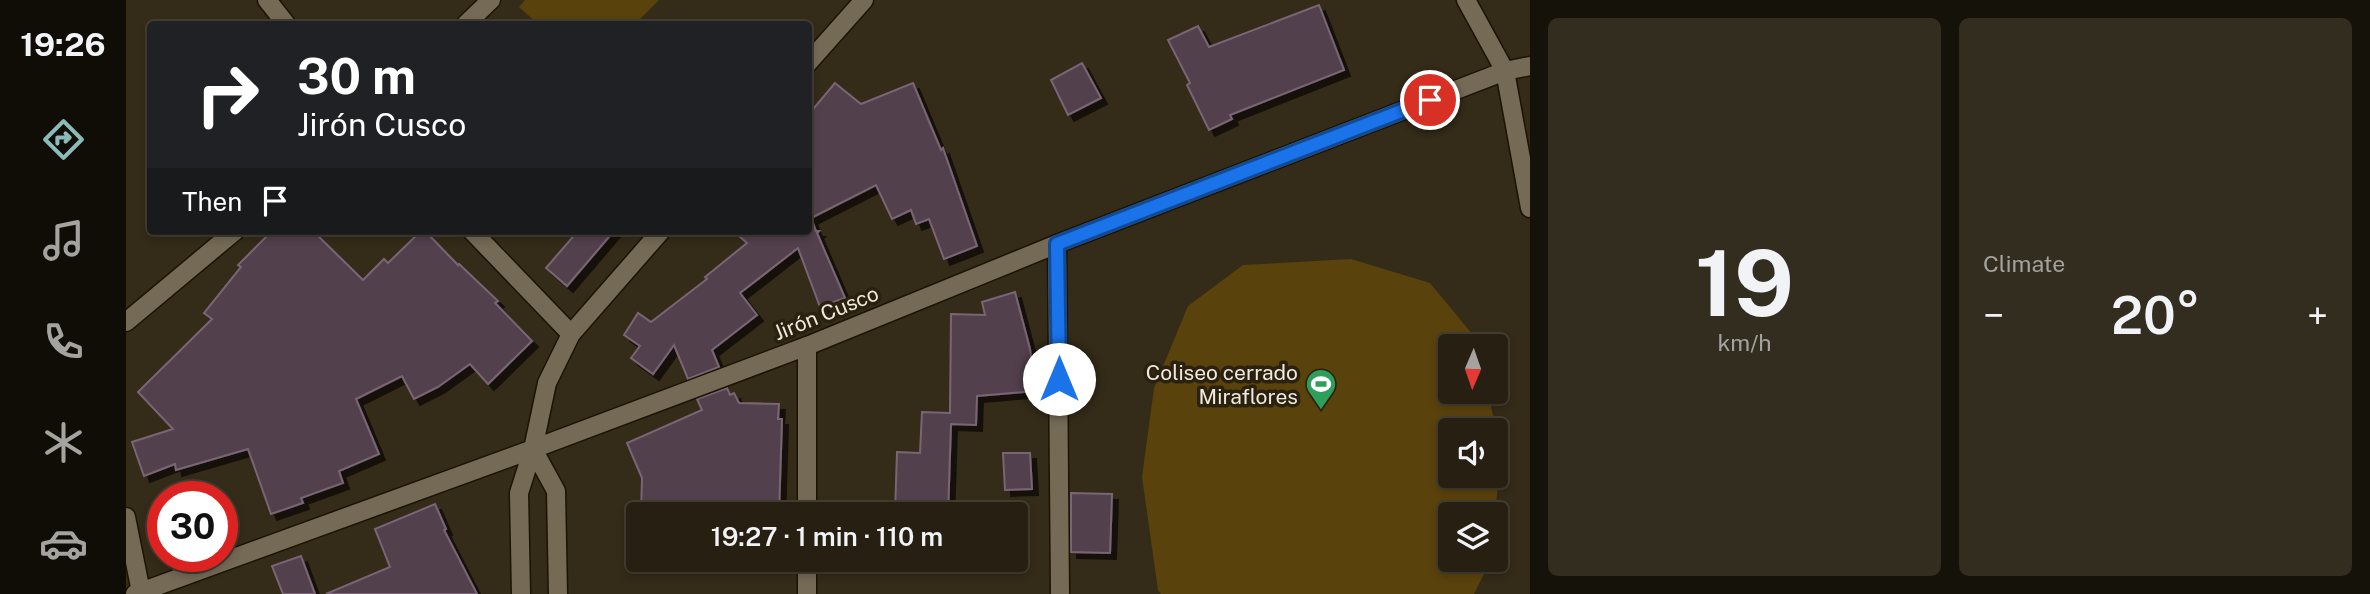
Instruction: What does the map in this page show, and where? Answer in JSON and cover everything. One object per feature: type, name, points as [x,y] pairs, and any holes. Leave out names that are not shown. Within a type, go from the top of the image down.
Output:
[{"type":"street","points":[[267,0],[284,21]]},
{"type":"street","points":[[469,21],[491,0]]},
{"type":"street","points":[[812,58],[864,0]]},
{"type":"street","points":[[1466,0],[1505,71],[1530,208]]},
{"type":"street","name":"Jirón Cusco","points":[[138,593],[807,346],[1057,244],[1505,71],[1530,66]]},
{"type":"street","points":[[126,322],[230,235]]},
{"type":"street","points":[[476,235],[571,334]]},
{"type":"street","points":[[520,594],[519,493],[533,449],[547,383],[571,334],[658,235]]},
{"type":"street","points":[[1057,244],[1060,594]]},
{"type":"street","points":[[807,346],[807,502]]},
{"type":"street","points":[[533,449],[556,491],[558,594]]},
{"type":"street","points":[[126,517],[138,593]]},
{"type":"street","points":[[807,572],[807,594]]},
{"type":"shaded area","points":[[525,0],[659,0],[638,21],[535,21],[519,7]]},
{"type":"shaded area","name":"Coliseo cerrado Miraflores","points":[[1351,259],[1430,283],[1472,334],[1438,334],[1438,404],[1491,404],[1493,418],[1438,418],[1438,488],[1498,488],[1496,502],[1438,502],[1438,572],[1485,572],[1474,594],[1161,594],[1158,590],[1142,477],[1154,388],[1188,306],[1243,265]]},
{"type":"building","points":[[1319,5],[1344,70],[1230,115],[1232,119],[1209,130],[1187,85],[1190,83],[1168,40],[1198,26],[1209,47]]},
{"type":"building","points":[[1082,63],[1101,98],[1068,115],[1051,80]]},
{"type":"building","points":[[835,83],[861,104],[913,83],[941,150],[943,148],[977,246],[944,259],[929,219],[916,224],[911,210],[892,219],[876,185],[812,217],[812,110]]},
{"type":"building","points":[[812,221],[816,231],[819,231],[817,233],[845,298],[820,307],[798,248],[740,293],[757,315],[712,350],[719,367],[688,379],[674,345],[653,374],[631,358],[640,346],[624,335],[638,313],[651,322],[707,279],[705,277],[747,243],[738,235],[812,235]]},
{"type":"building","points":[[268,235],[317,235],[363,280],[384,259],[388,263],[417,235],[429,235],[498,301],[495,303],[532,341],[488,384],[470,364],[438,387],[414,399],[402,376],[356,399],[379,454],[339,471],[343,483],[301,498],[303,503],[271,514],[248,449],[176,470],[175,464],[144,476],[132,442],[173,429],[138,392],[212,319],[204,313],[241,267],[238,265]]},
{"type":"building","points":[[575,235],[611,235],[567,286],[546,268]]},
{"type":"building","points":[[1015,292],[1030,349],[1035,391],[977,396],[976,425],[951,424],[948,502],[895,502],[897,452],[920,453],[922,412],[950,413],[951,314],[985,315],[982,302]]},
{"type":"building","points":[[727,388],[730,395],[734,393],[739,403],[779,404],[778,419],[782,419],[779,502],[641,502],[642,478],[627,443],[702,410],[697,399]]},
{"type":"building","points":[[1003,453],[1030,453],[1032,489],[1005,490]]},
{"type":"building","points":[[1071,493],[1112,494],[1110,553],[1071,552]]},
{"type":"building","points":[[435,504],[446,529],[444,530],[477,594],[326,594],[390,567],[375,529]]},
{"type":"building","points":[[301,556],[315,594],[283,594],[272,566]]},
{"type":"place","name":"Coliseo cerrado Miraflores","points":[[1321,411]]},
{"type":"route","points":[[1059,379],[1057,244],[1430,100]]}]
